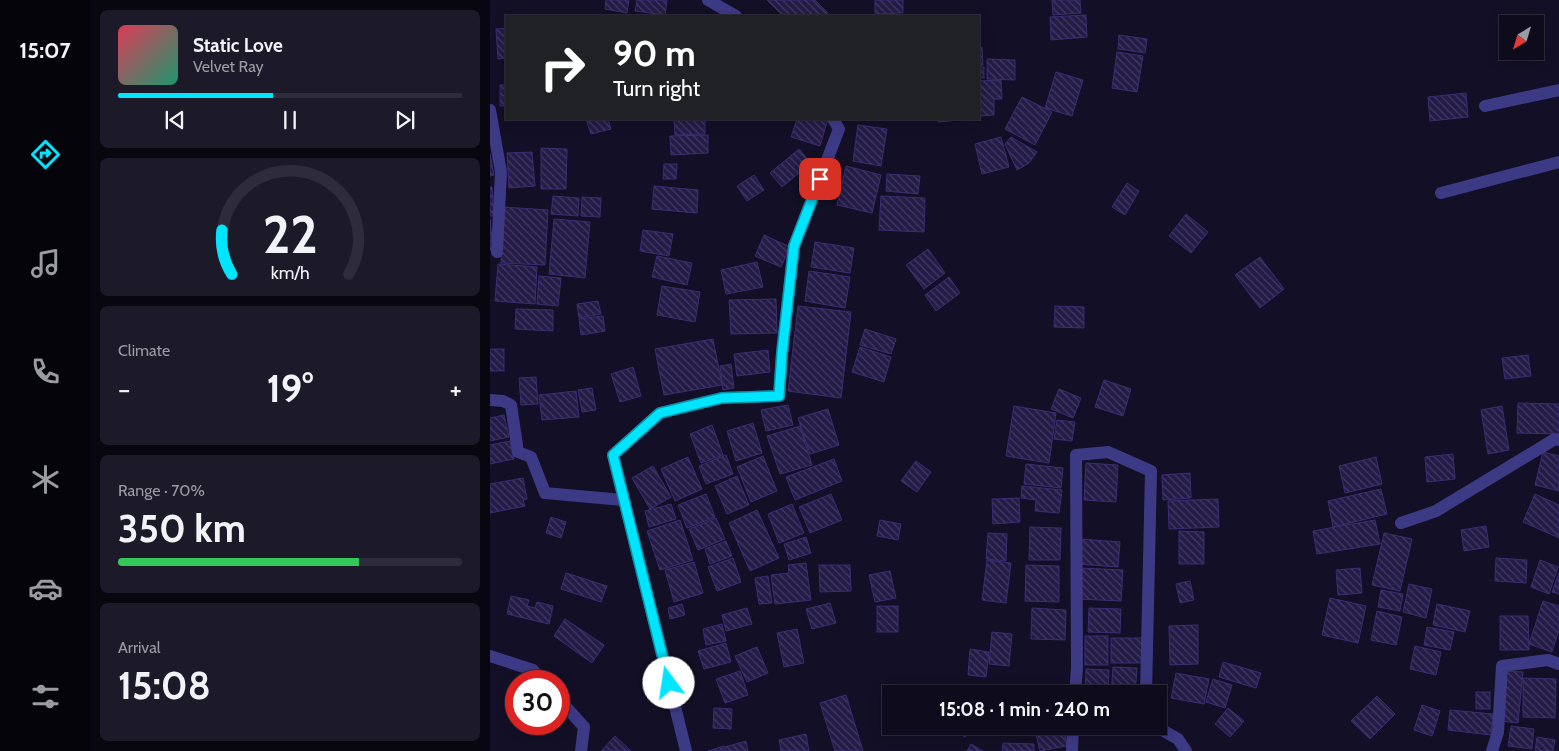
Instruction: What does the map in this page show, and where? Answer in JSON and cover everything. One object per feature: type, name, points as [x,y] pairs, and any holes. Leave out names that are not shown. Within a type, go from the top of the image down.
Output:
[{"type":"street","points":[[712,7],[733,15]]},
{"type":"street","points":[[1484,106],[1559,90]]},
{"type":"street","points":[[490,110],[501,172],[497,252]]},
{"type":"street","points":[[686,751],[613,455],[660,413],[722,398],[779,396],[794,246],[839,129],[834,120]]},
{"type":"street","points":[[1442,193],[1559,162]]},
{"type":"street","points":[[490,400],[511,404],[518,452],[531,457],[546,492],[623,500]]},
{"type":"street","points":[[1401,523],[1436,511],[1555,438],[1559,440]]},
{"type":"street","points":[[1076,685],[1076,455],[1108,452],[1151,471],[1146,685]]},
{"type":"street","points":[[490,656],[533,670]]},
{"type":"street","points":[[1492,751],[1498,732],[1502,666],[1548,660],[1559,664]]},
{"type":"street","points":[[570,711],[584,727],[581,751]]},
{"type":"street","points":[[1167,733],[1178,739],[1186,751]]},
{"type":"street","points":[[1072,751],[1073,735]]},
{"type":"building","points":[[606,0],[629,0],[627,13],[605,9]]},
{"type":"building","points":[[637,0],[667,0],[665,15],[635,11]]},
{"type":"building","points":[[767,0],[815,0],[828,13],[825,15],[782,15]]},
{"type":"building","points":[[875,0],[903,0],[903,13],[875,14]]},
{"type":"building","points":[[1052,0],[1080,0],[1081,13],[1053,15]]},
{"type":"building","points":[[1086,15],[1087,37],[1051,40],[1050,17]]},
{"type":"building","points":[[505,28],[505,58],[498,59],[496,29]]},
{"type":"building","points":[[1119,35],[1147,39],[1145,53],[1118,49]]},
{"type":"building","points":[[982,47],[983,65],[980,65],[980,48]]},
{"type":"building","points":[[1117,52],[1143,56],[1137,92],[1112,88]]},
{"type":"building","points":[[987,59],[1015,60],[1015,80],[987,79]]},
{"type":"building","points":[[980,67],[984,67],[984,78],[980,78]]},
{"type":"building","points":[[1056,72],[1083,80],[1072,116],[1045,108]]},
{"type":"building","points":[[1001,80],[1002,99],[994,99],[994,115],[980,116],[980,81]]},
{"type":"building","points":[[500,85],[505,85],[505,106],[500,106]]},
{"type":"building","points":[[1466,93],[1468,117],[1430,121],[1428,97]]},
{"type":"building","points":[[1022,97],[1052,112],[1035,145],[1005,129]]},
{"type":"building","points":[[586,120],[608,120],[611,129],[591,134]]},
{"type":"building","points":[[674,120],[705,120],[705,134],[675,135]]},
{"type":"building","points":[[797,120],[828,120],[820,146],[791,137]]},
{"type":"building","points":[[938,120],[960,120],[938,122]]},
{"type":"building","points":[[858,125],[887,129],[881,166],[853,161]]},
{"type":"building","points":[[708,135],[708,153],[671,155],[670,136]]},
{"type":"building","points":[[1001,137],[1009,167],[982,174],[975,144]]},
{"type":"building","points":[[1011,137],[1037,152],[1029,163],[1017,170],[1005,144]]},
{"type":"building","points":[[541,148],[567,149],[566,189],[541,189]]},
{"type":"building","points":[[799,149],[811,163],[782,187],[770,173]]},
{"type":"building","points":[[532,152],[535,186],[509,188],[507,153]]},
{"type":"building","points":[[490,154],[494,175],[490,176]]},
{"type":"building","points":[[664,164],[677,164],[676,179],[663,179]]},
{"type":"building","points":[[846,166],[881,175],[872,213],[837,205]]},
{"type":"building","points":[[887,174],[920,176],[918,194],[886,191]]},
{"type":"building","points":[[754,175],[764,190],[747,201],[737,186]]},
{"type":"building","points":[[1127,183],[1139,191],[1125,215],[1112,207]]},
{"type":"building","points":[[654,186],[698,190],[697,213],[652,209]]},
{"type":"building","points":[[490,187],[492,187],[494,216],[490,216]]},
{"type":"building","points":[[553,196],[579,198],[578,216],[551,214]]},
{"type":"building","points":[[881,196],[925,198],[924,232],[879,230]]},
{"type":"building","points":[[582,197],[601,198],[600,217],[581,216]]},
{"type":"building","points":[[503,207],[548,210],[545,265],[501,263]]},
{"type":"building","points":[[1186,214],[1208,232],[1191,253],[1169,236]]},
{"type":"building","points":[[490,219],[493,250],[490,250]]},
{"type":"building","points":[[554,219],[590,222],[585,278],[549,274]]},
{"type":"building","points":[[643,230],[673,234],[669,256],[640,251]]},
{"type":"building","points":[[764,235],[790,247],[781,267],[755,256]]},
{"type":"building","points":[[815,242],[854,248],[850,273],[811,267]]},
{"type":"building","points":[[928,249],[945,273],[924,289],[906,265]]},
{"type":"building","points":[[657,256],[692,263],[687,285],[652,277]]},
{"type":"building","points":[[1260,257],[1284,289],[1260,308],[1235,275]]},
{"type":"building","points":[[757,262],[763,287],[726,294],[721,270]]},
{"type":"building","points":[[498,264],[537,267],[535,304],[495,301]]},
{"type":"building","points":[[809,271],[850,277],[845,308],[805,301]]},
{"type":"building","points":[[539,276],[561,278],[558,306],[537,304]]},
{"type":"building","points":[[949,277],[960,293],[936,311],[925,295]]},
{"type":"building","points":[[662,286],[700,292],[695,322],[657,315]]},
{"type":"building","points":[[776,299],[777,333],[731,334],[729,300]]},
{"type":"building","points":[[598,301],[601,314],[579,318],[577,304]]},
{"type":"building","points":[[798,306],[851,312],[841,398],[788,391]]},
{"type":"building","points":[[1055,306],[1084,307],[1084,328],[1054,327]]},
{"type":"building","points":[[516,309],[553,310],[553,331],[515,329]]},
{"type":"building","points":[[603,316],[605,331],[581,335],[579,319]]},
{"type":"building","points":[[865,329],[896,339],[891,354],[860,345]]},
{"type":"building","points":[[713,339],[722,385],[664,395],[655,349]]},
{"type":"building","points":[[860,347],[891,357],[884,382],[852,372]]},
{"type":"building","points":[[490,349],[504,349],[504,371],[490,371]]},
{"type":"building","points":[[768,350],[770,372],[737,376],[734,354]]},
{"type":"building","points":[[1528,355],[1531,376],[1505,379],[1502,358]]},
{"type":"building","points":[[731,364],[734,388],[723,390],[720,366]]},
{"type":"building","points":[[633,367],[641,396],[620,402],[611,374]]},
{"type":"building","points":[[536,377],[538,404],[521,405],[519,378]]},
{"type":"building","points":[[1104,380],[1131,389],[1123,416],[1095,407]]},
{"type":"building","points":[[592,388],[596,410],[582,412],[578,390]]},
{"type":"building","points":[[1059,389],[1081,398],[1073,418],[1051,409]]},
{"type":"building","points":[[576,391],[579,417],[542,420],[539,395]]},
{"type":"building","points":[[1518,403],[1559,404],[1559,434],[1517,433]]},
{"type":"building","points":[[788,405],[793,425],[766,431],[761,410]]},
{"type":"building","points":[[1014,406],[1056,413],[1049,463],[1006,456]]},
{"type":"building","points":[[1502,406],[1509,450],[1488,454],[1481,410]]},
{"type":"building","points":[[828,409],[839,445],[810,454],[798,418]]},
{"type":"building","points":[[504,415],[509,437],[490,441],[490,418]]},
{"type":"building","points":[[1057,420],[1075,422],[1072,441],[1054,439]]},
{"type":"building","points":[[753,423],[762,453],[736,461],[727,431]]},
{"type":"building","points":[[712,425],[723,455],[701,463],[690,434]]},
{"type":"building","points":[[800,426],[812,465],[780,474],[767,436]]},
{"type":"building","points":[[510,441],[514,459],[490,464],[490,445]]},
{"type":"building","points":[[1543,452],[1559,456],[1559,491],[1535,485]]},
{"type":"building","points":[[1453,454],[1455,479],[1427,482],[1425,457]]},
{"type":"building","points":[[726,455],[733,474],[706,484],[699,466]]},
{"type":"building","points":[[763,456],[777,491],[751,502],[737,467]]},
{"type":"building","points":[[688,457],[702,489],[675,501],[661,469]]},
{"type":"building","points":[[1376,457],[1382,484],[1345,493],[1339,466]]},
{"type":"building","points":[[834,459],[842,481],[795,500],[786,477]]},
{"type":"building","points":[[916,461],[931,472],[917,492],[901,481]]},
{"type":"building","points":[[1086,463],[1118,465],[1116,502],[1084,500]]},
{"type":"building","points":[[1026,464],[1063,468],[1061,488],[1024,484]]},
{"type":"building","points":[[653,466],[671,497],[650,509],[632,478]]},
{"type":"building","points":[[1190,473],[1191,498],[1163,500],[1162,475]]},
{"type":"building","points":[[737,476],[749,505],[727,514],[715,486]]},
{"type":"building","points":[[523,478],[527,499],[523,500],[525,506],[490,513],[490,484]]},
{"type":"building","points":[[1022,486],[1062,490],[1059,513],[1035,511],[1036,500],[1021,498]]},
{"type":"building","points":[[1381,489],[1387,514],[1333,527],[1328,501]]},
{"type":"building","points":[[706,494],[715,517],[687,528],[678,505]]},
{"type":"building","points":[[831,494],[842,520],[810,533],[799,507]]},
{"type":"building","points":[[1535,494],[1559,505],[1559,538],[1523,522]]},
{"type":"building","points":[[1019,498],[1020,522],[993,524],[992,499]]},
{"type":"building","points":[[1218,499],[1219,527],[1169,529],[1168,501]]},
{"type":"building","points":[[671,504],[676,519],[649,527],[645,511]]},
{"type":"building","points":[[792,504],[804,533],[779,543],[768,514]]},
{"type":"building","points":[[757,510],[779,558],[750,571],[729,523]]},
{"type":"building","points":[[551,517],[566,522],[561,538],[546,533]]},
{"type":"building","points":[[716,518],[725,539],[698,550],[689,529]]},
{"type":"building","points":[[680,520],[693,560],[660,570],[647,531]]},
{"type":"building","points":[[880,520],[901,524],[898,540],[877,536]]},
{"type":"building","points":[[1375,520],[1380,544],[1317,554],[1313,531]]},
{"type":"building","points":[[1486,526],[1489,547],[1464,551],[1461,530]]},
{"type":"building","points":[[1030,527],[1061,528],[1060,560],[1029,560]]},
{"type":"building","points":[[1179,531],[1204,532],[1204,564],[1179,564]]},
{"type":"building","points":[[988,533],[1007,534],[1006,561],[986,559]]},
{"type":"building","points":[[1384,533],[1412,539],[1400,591],[1372,585]]},
{"type":"building","points":[[806,537],[811,553],[789,560],[784,544]]},
{"type":"building","points":[[1080,539],[1120,542],[1118,567],[1078,564]]},
{"type":"building","points":[[726,541],[732,556],[710,564],[705,549]]},
{"type":"building","points":[[733,558],[741,582],[717,591],[708,567]]},
{"type":"building","points":[[1496,558],[1527,560],[1526,583],[1495,581]]},
{"type":"building","points":[[987,560],[1011,563],[1006,603],[982,600]]},
{"type":"building","points":[[1540,560],[1558,567],[1549,594],[1531,587]]},
{"type":"building","points":[[694,562],[703,593],[674,602],[665,570]]},
{"type":"building","points":[[806,563],[811,600],[775,604],[771,575],[789,573],[788,565]]},
{"type":"building","points":[[819,565],[850,565],[851,591],[820,592]]},
{"type":"building","points":[[1026,565],[1059,566],[1059,602],[1025,601]]},
{"type":"building","points":[[1080,568],[1123,570],[1121,601],[1079,599]]},
{"type":"building","points":[[1360,568],[1362,593],[1338,595],[1336,570]]},
{"type":"building","points":[[890,571],[896,598],[875,602],[869,575]]},
{"type":"building","points":[[566,573],[607,586],[601,602],[561,589]]},
{"type":"building","points":[[1559,573],[1559,594],[1552,592]]},
{"type":"building","points":[[768,576],[772,603],[759,604],[755,578]]},
{"type":"building","points":[[1190,581],[1194,600],[1180,603],[1176,584]]},
{"type":"building","points":[[1409,584],[1432,589],[1426,618],[1403,612]]},
{"type":"building","points":[[1381,590],[1403,594],[1400,611],[1378,607]]},
{"type":"building","points":[[511,596],[529,600],[527,606],[535,608],[537,602],[553,606],[549,624],[507,614]]},
{"type":"building","points":[[1330,598],[1366,606],[1358,643],[1322,635]]},
{"type":"building","points":[[1543,601],[1559,606],[1559,630],[1552,652],[1529,644]]},
{"type":"building","points":[[830,603],[836,623],[812,629],[806,609]]},
{"type":"building","points":[[682,604],[685,615],[670,619],[668,608]]},
{"type":"building","points":[[1437,604],[1470,611],[1465,632],[1433,625]]},
{"type":"building","points":[[877,606],[898,606],[898,632],[877,632]]},
{"type":"building","points":[[747,608],[752,624],[726,631],[722,615]]},
{"type":"building","points":[[1032,608],[1066,610],[1065,640],[1031,639]]},
{"type":"building","points":[[1089,608],[1121,609],[1120,633],[1088,632]]},
{"type":"building","points":[[1377,611],[1402,617],[1396,645],[1371,640]]},
{"type":"building","points":[[1500,616],[1528,616],[1529,650],[1500,650]]},
{"type":"building","points":[[565,619],[604,645],[592,663],[554,636]]},
{"type":"building","points":[[722,624],[726,641],[706,645],[703,629]]},
{"type":"building","points":[[1198,625],[1198,664],[1170,665],[1169,626]]},
{"type":"building","points":[[1427,627],[1454,632],[1450,650],[1424,645]]},
{"type":"building","points":[[797,629],[804,663],[784,667],[777,633]]},
{"type":"building","points":[[992,632],[1012,634],[1009,666],[989,664]]},
{"type":"building","points":[[1085,636],[1108,636],[1108,665],[1085,665]]},
{"type":"building","points":[[1111,638],[1144,638],[1144,663],[1111,663]]},
{"type":"building","points":[[726,643],[731,662],[704,669],[698,651]]},
{"type":"building","points":[[1415,646],[1441,652],[1436,675],[1410,669]]},
{"type":"building","points":[[757,647],[768,673],[747,682],[735,656]]},
{"type":"building","points":[[970,649],[989,652],[986,677],[968,675]]},
{"type":"building","points":[[1223,662],[1261,673],[1256,688],[1219,677]]},
{"type":"building","points":[[1113,667],[1137,668],[1136,685],[1112,685]]},
{"type":"building","points":[[1086,669],[1109,670],[1108,685],[1085,685]]},
{"type":"building","points":[[740,671],[748,695],[725,703],[716,679]]},
{"type":"building","points":[[1506,671],[1523,672],[1518,723],[1501,721]]},
{"type":"building","points":[[1176,673],[1209,679],[1204,704],[1171,698]]},
{"type":"building","points":[[1523,678],[1556,679],[1555,718],[1523,717]]},
{"type":"building","points":[[1213,679],[1232,685],[1225,708],[1206,702]]},
{"type":"building","points":[[1476,692],[1490,692],[1490,709],[1476,709]]},
{"type":"building","points":[[846,695],[863,751],[835,751],[820,703]]},
{"type":"building","points":[[1377,696],[1395,714],[1370,739],[1351,721]]},
{"type":"building","points":[[1422,705],[1440,711],[1432,736],[1414,730]]},
{"type":"building","points":[[714,708],[732,709],[731,729],[713,728]]},
{"type":"building","points":[[1228,708],[1244,721],[1230,737],[1215,724]]},
{"type":"building","points":[[1450,710],[1493,714],[1491,735],[1448,730]]},
{"type":"building","points":[[1511,726],[1534,729],[1532,749],[1508,746]]},
{"type":"building","points":[[806,734],[809,751],[781,751],[779,740]]},
{"type":"building","points":[[1036,735],[1065,735],[1067,746],[1040,751]]},
{"type":"building","points":[[615,736],[631,751],[601,751]]},
{"type":"building","points":[[1537,737],[1555,740],[1553,751],[1535,751]]},
{"type":"building","points":[[746,741],[748,751],[726,751],[725,747]]},
{"type":"building","points":[[1003,743],[1034,744],[1034,751],[1002,751]]},
{"type":"building","points":[[971,744],[983,751],[967,751]]},
{"type":"building","points":[[724,746],[726,751],[708,751]]},
{"type":"route","points":[[669,683],[613,455],[660,413],[722,398],[779,396],[794,246],[820,179]]}]
